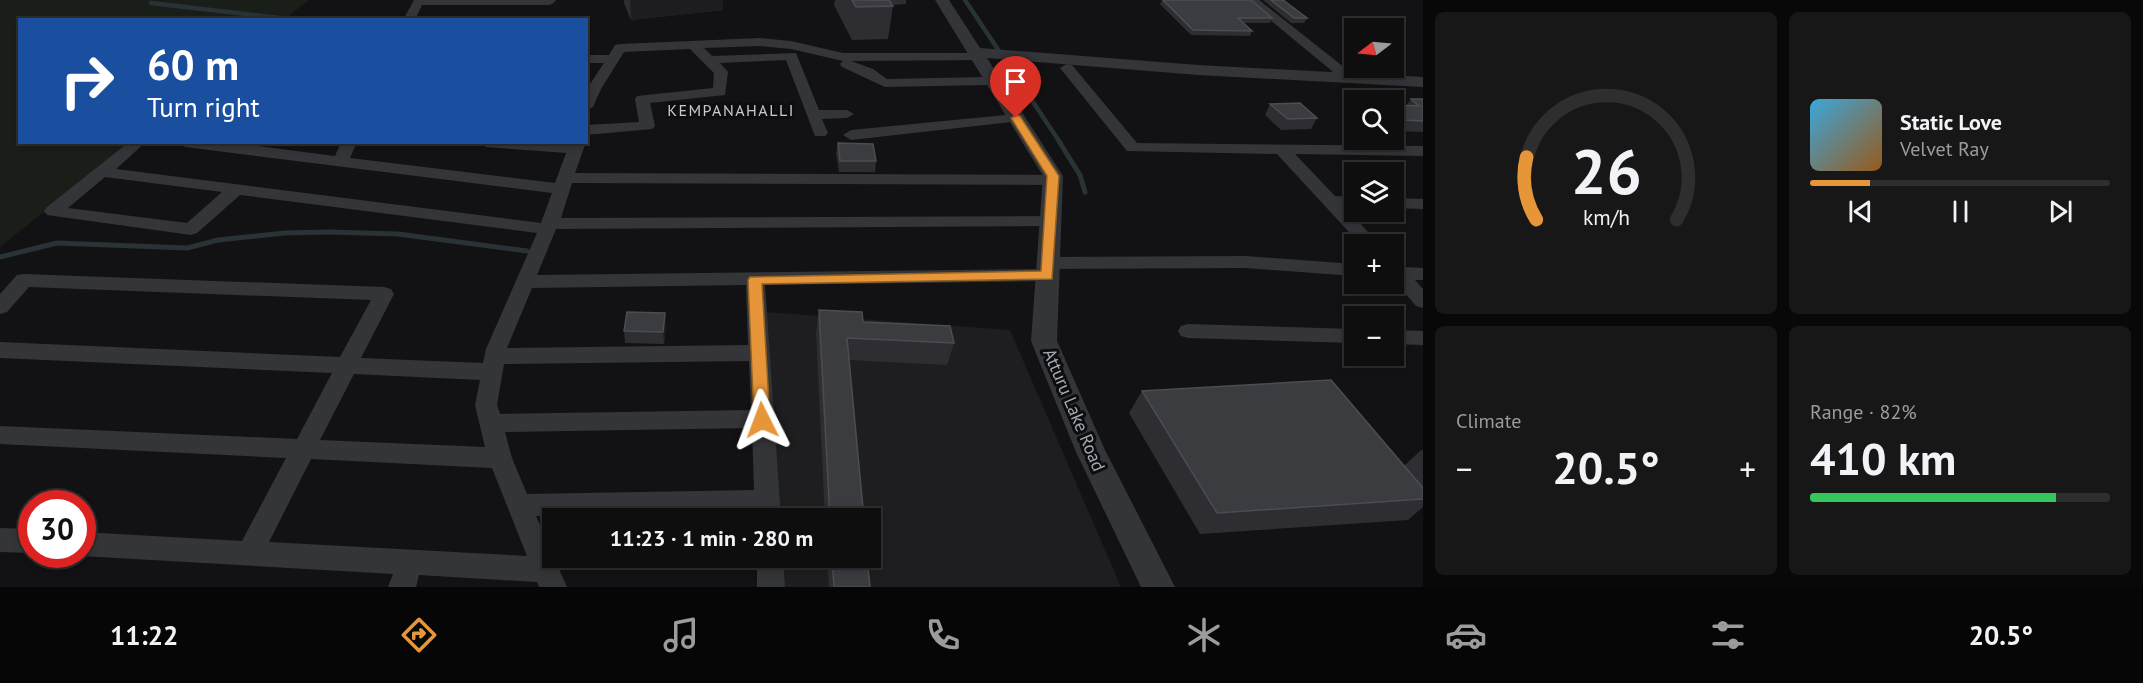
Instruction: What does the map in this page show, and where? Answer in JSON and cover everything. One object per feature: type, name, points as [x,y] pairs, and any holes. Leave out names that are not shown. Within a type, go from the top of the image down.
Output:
[{"type":"street","points":[[200,144],[340,162],[563,183],[1053,180],[1053,176],[942,0]]},
{"type":"street","points":[[1251,0],[1344,74]]},
{"type":"street","points":[[410,18],[418,2],[549,4]]},
{"type":"street","points":[[588,102],[620,48],[760,42],[791,50],[843,57],[976,55],[1344,78]]},
{"type":"street","points":[[588,138],[646,126],[642,99],[720,92],[721,72],[693,45]]},
{"type":"street","points":[[708,60],[791,50]]},
{"type":"street","points":[[791,50],[820,133]]},
{"type":"street","points":[[588,59],[613,59]]},
{"type":"street","points":[[847,64],[885,82],[987,81]]},
{"type":"street","points":[[1067,68],[1133,148],[1423,151]]},
{"type":"street","points":[[1349,78],[1423,82]]},
{"type":"street","points":[[814,115],[847,114]]},
{"type":"street","points":[[851,135],[1016,118]]},
{"type":"street","points":[[137,144],[53,211],[191,229],[236,189]]},
{"type":"street","points":[[340,162],[348,144]]},
{"type":"street","points":[[96,545],[249,554],[406,575],[549,579],[500,458],[486,405],[493,364],[578,144]]},
{"type":"street","points":[[1281,149],[1361,234]]},
{"type":"street","points":[[103,172],[548,227],[1050,221]]},
{"type":"street","name":"Atturu Lake Road","points":[[1053,180],[1044,341],[1090,452],[1158,587]]},
{"type":"street","points":[[1330,201],[1344,202]]},
{"type":"street","points":[[1404,203],[1423,204]]},
{"type":"street","points":[[524,282],[755,280],[1245,261],[1344,269]]},
{"type":"street","points":[[1404,272],[1423,273]]},
{"type":"street","points":[[0,307],[24,280],[384,294],[249,554]]},
{"type":"street","points":[[755,280],[767,508]]},
{"type":"street","points":[[1404,281],[1423,301]]},
{"type":"street","points":[[1188,331],[1344,336]]},
{"type":"street","points":[[1404,337],[1423,338]]},
{"type":"street","points":[[0,350],[347,365],[493,364],[759,353]]},
{"type":"street","points":[[491,423],[762,420]]},
{"type":"street","points":[[0,435],[500,458]]},
{"type":"street","points":[[519,505],[668,508]]},
{"type":"street","points":[[0,540],[18,541]]},
{"type":"street","points":[[770,568],[771,587]]},
{"type":"shaded area","points":[[0,0],[309,0],[286,18],[18,18],[18,144],[130,144],[0,247]]},
{"type":"shaded area","points":[[765,312],[1010,330],[1121,587],[780,587],[779,568],[881,568],[881,508],[775,508]]},
{"type":"building","points":[[852,0],[889,0],[893,6],[856,7]]},
{"type":"building","points":[[1163,0],[1251,0],[1272,18],[1238,18],[1252,31],[1193,30]]},
{"type":"building","points":[[1271,0],[1283,0],[1307,18],[1294,18]]},
{"type":"building","points":[[1411,99],[1423,99],[1423,121],[1404,120],[1404,105],[1419,106]]},
{"type":"building","points":[[1300,103],[1317,118],[1288,119],[1270,104]]},
{"type":"building","points":[[838,143],[873,144],[876,161],[840,161]]},
{"type":"building","points":[[819,310],[862,312],[863,322],[950,326],[954,343],[847,338],[863,508],[829,508]]},
{"type":"building","points":[[627,312],[665,313],[663,332],[624,331]]},
{"type":"building","points":[[1331,380],[1423,488],[1423,499],[1217,513],[1142,391]]},
{"type":"building","points":[[833,568],[868,568],[870,587],[834,587]]},
{"type":"waterway","points":[[965,0],[1061,144]]},
{"type":"waterway","points":[[151,3],[279,18]]},
{"type":"waterway","points":[[1060,143],[1080,175],[1085,192]]},
{"type":"waterway","points":[[0,257],[57,243],[187,248],[218,240],[285,233],[329,232],[398,234],[527,251]]},
{"type":"district","name":"KEMPANAHALLI","points":[[731,110]]},
{"type":"route","points":[[762,420],[755,280],[1048,276],[1053,176],[1016,118]]}]
